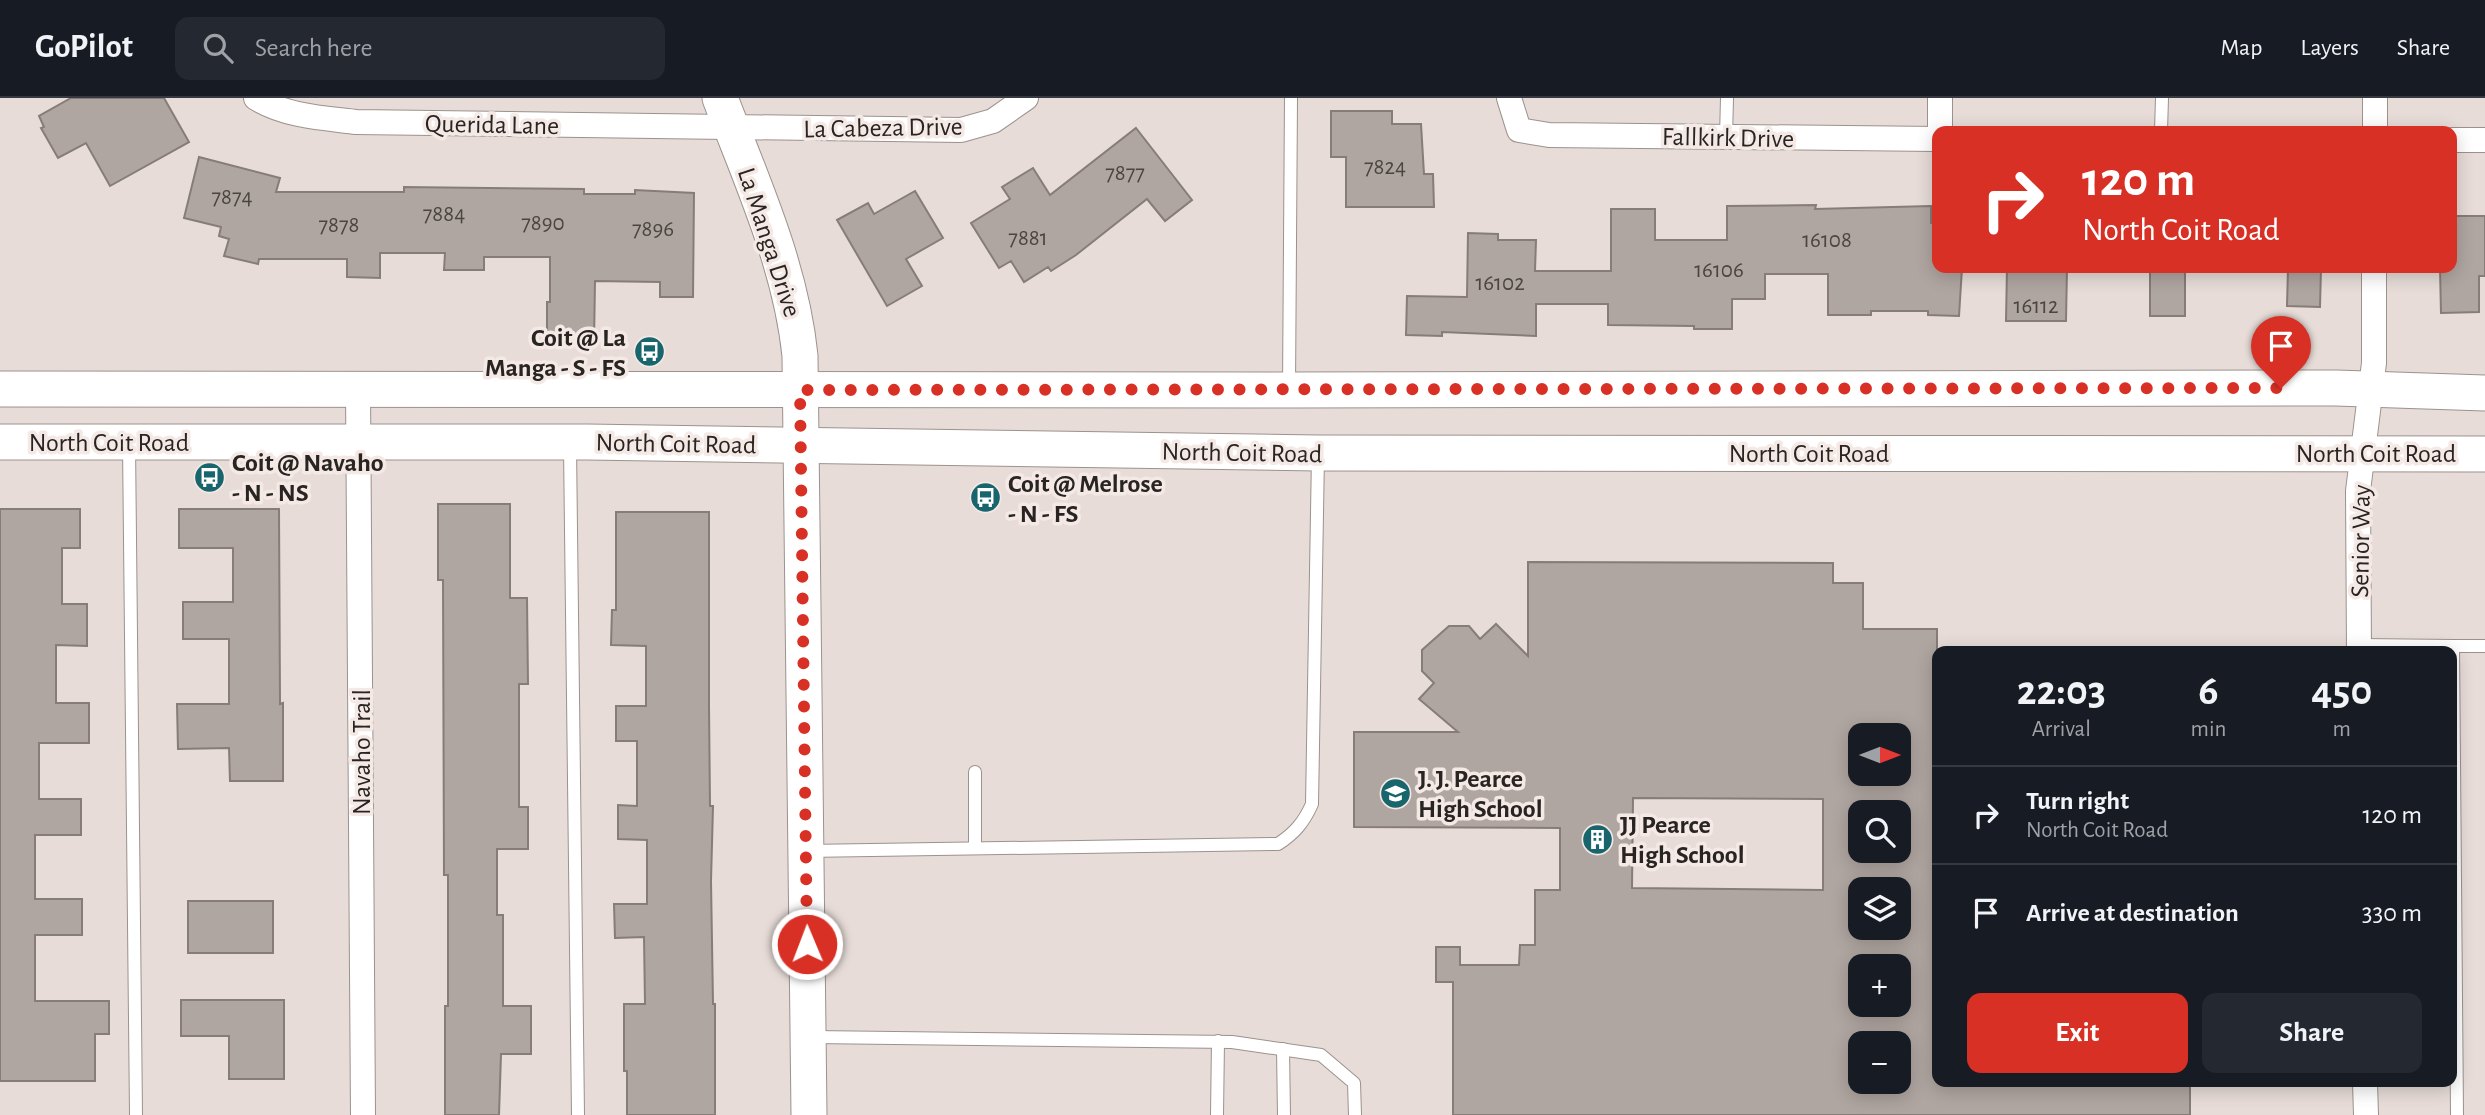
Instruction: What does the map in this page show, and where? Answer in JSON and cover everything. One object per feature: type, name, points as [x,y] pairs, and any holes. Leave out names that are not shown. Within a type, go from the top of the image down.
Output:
[{"type":"main road","name":"La Manga Drive","points":[[726,113],[786,278],[798,331],[802,446],[809,1115]]},
{"type":"main road","name":"North Coit Road","points":[[0,389],[2372,389],[2485,393]]},
{"type":"main road","name":"North Coit Road","points":[[0,442],[570,442],[1318,453],[2485,454]]},
{"type":"street","name":"Querida Lane","points":[[256,98],[307,116],[356,122],[726,113]]},
{"type":"street","name":"La Cabeza Drive","points":[[726,113],[961,130],[993,121],[1026,98]]},
{"type":"street","name":"Fallkirk Drive","points":[[1509,98],[1519,130],[1549,135],[1932,139]]},
{"type":"street","points":[[1940,98],[1940,126]]},
{"type":"street","points":[[2375,98],[2375,126]]},
{"type":"street","points":[[2457,140],[2485,140]]},
{"type":"street","name":"Senior Way","points":[[2359,646],[2358,491],[2372,389],[2374,273]]},
{"type":"street","name":"Navaho Trail","points":[[358,389],[363,1115]]},
{"type":"street","points":[[2365,1087],[2366,1115]]},
{"type":"lane","points":[[1289,390],[1291,98]]},
{"type":"lane","points":[[1726,137],[1727,98]]},
{"type":"lane","points":[[2161,126],[2162,98]]},
{"type":"lane","points":[[570,442],[578,1115]]},
{"type":"lane","points":[[129,443],[136,1115]]},
{"type":"lane","points":[[806,851],[1278,844],[1299,827],[1312,804],[1318,453]]},
{"type":"lane","points":[[2453,646],[2485,646]]},
{"type":"lane","points":[[975,772],[975,848]]},
{"type":"lane","points":[[808,1037],[1218,1041],[1283,1049],[1321,1055],[1354,1083],[1354,1115]]},
{"type":"lane","points":[[1217,1115],[1218,1041]]},
{"type":"lane","points":[[1283,1049],[1284,1115]]},
{"type":"lane","points":[[2457,1087],[2457,1115]]},
{"type":"building","points":[[71,98],[164,98],[189,142],[110,186],[86,143],[58,158],[41,128],[44,127],[39,116]]},
{"type":"building","points":[[1331,111],[1392,111],[1392,124],[1421,124],[1424,174],[1433,174],[1434,207],[1346,207],[1346,157],[1331,157]]},
{"type":"building","points":[[1136,128],[1192,200],[1165,221],[1147,199],[1076,255],[1051,271],[1048,267],[1024,282],[1011,261],[999,268],[971,223],[1010,199],[1002,187],[1033,168],[1050,195]]},
{"type":"building","points":[[199,157],[280,178],[276,192],[404,192],[404,187],[584,189],[584,194],[635,194],[635,190],[694,193],[693,297],[660,297],[660,282],[595,281],[594,342],[547,342],[550,257],[484,257],[484,270],[444,270],[445,253],[380,253],[380,278],[347,277],[347,259],[259,259],[258,264],[224,256],[229,239],[219,236],[221,227],[184,218]]},
{"type":"building","points":[[915,191],[943,238],[906,259],[922,286],[887,306],[837,220],[868,203],[874,214]]},
{"type":"building","points":[[1816,205],[1815,209],[1931,206],[1932,273],[1962,273],[1959,316],[1928,315],[1928,311],[1871,311],[1871,315],[1828,315],[1828,274],[1765,274],[1765,299],[1732,299],[1732,329],[1608,325],[1608,304],[1536,304],[1536,336],[1442,332],[1442,336],[1406,335],[1407,296],[1467,297],[1468,233],[1498,234],[1498,240],[1536,240],[1535,271],[1611,271],[1611,209],[1655,209],[1655,240],[1727,240],[1727,206]]},
{"type":"building","points":[[2457,216],[2485,216],[2485,276],[2479,276],[2479,312],[2441,313],[2440,273],[2457,273]]},
{"type":"building","points":[[2007,273],[2067,273],[2066,321],[2006,321]]},
{"type":"building","points":[[2150,273],[2185,273],[2185,316],[2150,316]]},
{"type":"building","points":[[2288,273],[2321,273],[2320,307],[2287,306]]},
{"type":"building","points":[[438,504],[510,504],[510,598],[527,598],[528,684],[519,684],[519,807],[528,807],[528,849],[497,849],[497,915],[503,915],[503,1006],[531,1006],[531,1054],[501,1054],[499,1115],[445,1115],[448,875],[444,875],[443,580],[438,580]]},
{"type":"building","points":[[0,509],[80,509],[80,548],[62,548],[62,604],[87,604],[87,646],[56,645],[56,703],[89,703],[89,743],[39,743],[39,799],[81,799],[81,835],[35,835],[35,899],[82,899],[82,935],[35,935],[35,1001],[109,1001],[109,1034],[95,1034],[95,1081],[0,1081]]},
{"type":"building","points":[[179,509],[279,509],[283,781],[230,781],[229,748],[178,749],[177,704],[229,704],[229,639],[183,639],[183,602],[233,602],[233,548],[179,548]]},
{"type":"building","points":[[616,512],[709,512],[715,1115],[627,1115],[624,1004],[645,1004],[644,937],[615,938],[614,904],[647,904],[647,840],[618,839],[618,805],[637,806],[637,741],[616,741],[616,706],[646,706],[646,646],[611,645],[612,610],[616,610]]},
{"type":"building","name":"JJ Pearce High School","points":[[1528,562],[1833,563],[1833,583],[1863,583],[1863,629],[1937,629],[1937,646],[1932,646],[1932,1087],[2190,1087],[2190,1115],[1453,1115],[1453,982],[1436,982],[1436,947],[1460,947],[1460,965],[1519,965],[1520,945],[1535,945],[1535,890],[1560,890],[1560,828],[1354,827],[1354,732],[1458,732],[1419,699],[1434,683],[1422,671],[1422,650],[1449,626],[1469,626],[1480,639],[1496,624],[1528,656]],"holes":[[[1633,798],[1823,799],[1823,890],[1632,888]]]},
{"type":"building","points":[[188,901],[273,901],[273,953],[188,953]]},
{"type":"building","points":[[181,1000],[284,1000],[284,1079],[229,1079],[229,1036],[181,1036]]},
{"type":"place","name":"Coit @ La Manga - S - FS","points":[[649,352]]},
{"type":"place","name":"Coit @ Navaho - N - NS","points":[[209,477]]},
{"type":"place","name":"Coit @ Melrose - N - FS","points":[[985,498]]},
{"type":"place","name":"J. J. Pearce High School","points":[[1395,793]]},
{"type":"place","name":"JJ Pearce High School","points":[[1597,839]]},
{"type":"route","points":[[807,944],[800,390],[2281,388]]}]
